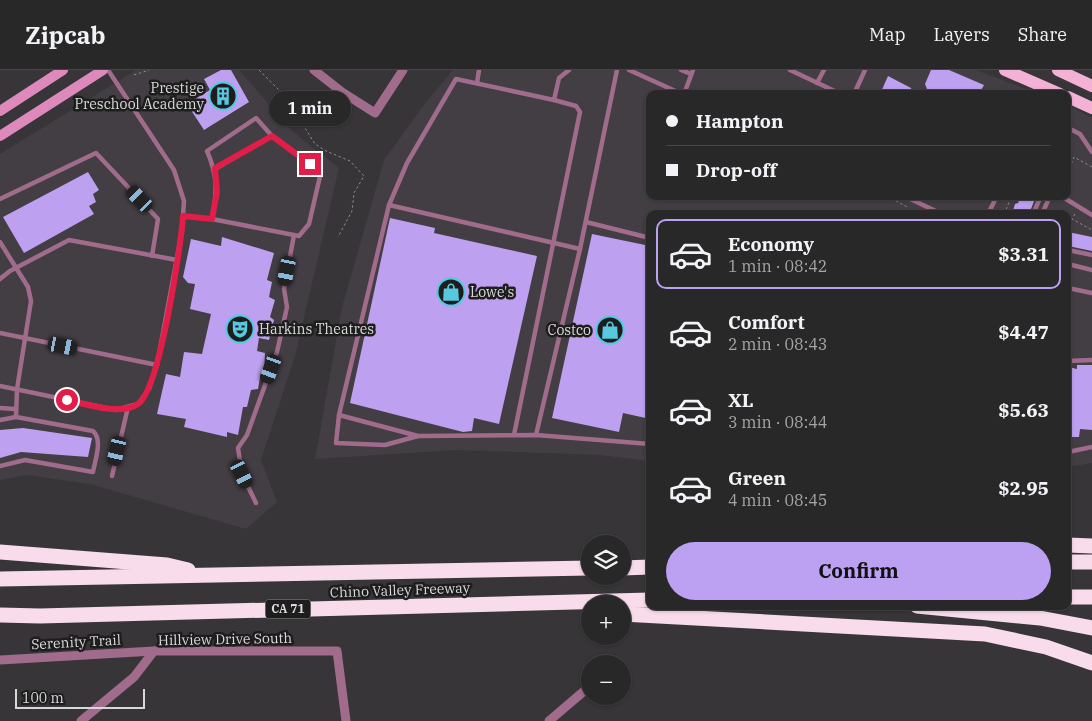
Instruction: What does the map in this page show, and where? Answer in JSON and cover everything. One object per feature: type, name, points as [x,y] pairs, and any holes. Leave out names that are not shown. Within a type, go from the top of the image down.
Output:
[{"type":"highway","points":[[1071,545],[1092,546]]},
{"type":"highway","points":[[0,552],[167,565],[206,575]]},
{"type":"highway","points":[[1071,562],[1092,562]]},
{"type":"highway","points":[[631,568],[646,567]]},
{"type":"highway","name":"Chino Valley Freeway","points":[[0,579],[581,568]]},
{"type":"highway","points":[[1071,596],[1092,597]]},
{"type":"highway","name":"Chino Valley Freeway","points":[[0,616],[646,600]]},
{"type":"highway","points":[[575,602],[581,604]]},
{"type":"highway","points":[[958,610],[1040,618],[1092,628]]},
{"type":"highway","points":[[631,614],[985,634],[1046,646],[1092,663]]},
{"type":"main road","points":[[0,111],[64,70]]},
{"type":"main road","points":[[0,136],[103,70]]},
{"type":"main road","points":[[1005,70],[1051,90]]},
{"type":"main road","points":[[1058,70],[1092,86]]},
{"type":"main road","points":[[1071,98],[1092,108]]},
{"type":"street","points":[[314,70],[342,92],[375,112],[404,70]]},
{"type":"street","name":"Hillview Drive South","points":[[81,721],[134,677],[154,651],[337,651],[346,721]]},
{"type":"street","name":"Serenity Trail","points":[[0,660],[154,651]]},
{"type":"street","points":[[548,721],[581,694]]},
{"type":"lane","points":[[0,386],[116,410],[138,404],[149,389],[158,365],[177,260],[184,201],[174,170],[108,70]]},
{"type":"lane","points":[[477,83],[479,70]]},
{"type":"lane","points":[[554,100],[559,78],[570,70]]},
{"type":"lane","points":[[536,435],[586,222],[617,70]]},
{"type":"lane","points":[[629,70],[674,90]]},
{"type":"lane","points":[[681,70],[692,72],[685,90]]},
{"type":"lane","points":[[790,70],[834,90]]},
{"type":"lane","points":[[817,82],[824,70]]},
{"type":"lane","points":[[856,90],[865,70]]},
{"type":"lane","points":[[514,435],[580,112],[576,106],[554,100],[456,79],[407,163],[389,205],[339,415],[336,443],[385,445],[418,436],[536,435],[646,444]]},
{"type":"lane","points":[[183,216],[212,219],[299,236],[309,224],[321,172],[272,136],[256,118],[207,151],[215,168],[217,192],[212,219]]},
{"type":"lane","points":[[1071,130],[1080,134],[1092,152]]},
{"type":"lane","points":[[215,168],[272,136]]},
{"type":"lane","points":[[0,200],[96,153],[158,219],[152,256]]},
{"type":"lane","points":[[912,200],[934,210]]},
{"type":"lane","points":[[1068,200],[1092,215]]},
{"type":"lane","points":[[389,205],[580,249]]},
{"type":"lane","points":[[586,222],[646,237]]},
{"type":"lane","points":[[256,503],[242,474],[238,448],[247,435],[277,352],[287,307],[284,289],[294,235]]},
{"type":"lane","points":[[0,279],[15,268],[69,240],[177,260]]},
{"type":"lane","points":[[0,242],[28,287],[31,301],[17,389],[16,417]]},
{"type":"lane","points":[[1071,251],[1092,255]]},
{"type":"lane","points":[[1071,265],[1092,270]]},
{"type":"lane","points":[[1071,289],[1092,293]]},
{"type":"lane","points":[[0,332],[25,339],[158,365]]},
{"type":"lane","points":[[1071,361],[1092,360]]},
{"type":"lane","points":[[112,476],[128,407]]},
{"type":"lane","points":[[0,408],[15,410]]},
{"type":"lane","points":[[339,415],[418,436]]},
{"type":"lane","points":[[0,420],[16,417],[93,431],[98,435],[99,440],[93,472],[25,460],[0,466]]},
{"type":"lane","points":[[1071,451],[1092,447]]},
{"type":"path","points":[[134,75],[148,70]]},
{"type":"path","points":[[259,70],[285,96],[315,144],[350,161],[364,176],[354,193],[352,212],[338,237]]},
{"type":"path","points":[[1071,166],[1074,158],[1092,167]]},
{"type":"path","points":[[894,200],[909,208]]},
{"type":"path","points":[[1076,212],[1072,219],[1092,230]]},
{"type":"shaded area","points":[[136,70],[239,70],[292,131],[339,168],[295,356],[261,460],[277,502],[246,529],[90,484],[27,475],[0,480],[0,154]]},
{"type":"shaded area","points":[[453,70],[976,70],[1028,90],[646,90],[646,200],[1071,200],[1071,107],[1092,118],[1092,463],[1071,466],[1071,210],[646,210],[646,461],[600,455],[457,450],[315,459],[342,307],[384,160],[426,102]]},
{"type":"building","name":"Prestige Preschool Academy","points":[[221,70],[231,70],[249,102],[204,130],[187,104],[210,90],[204,79]]},
{"type":"building","points":[[931,70],[949,70],[984,85],[981,90],[927,90],[925,84]]},
{"type":"building","points":[[888,76],[912,90],[882,90]]},
{"type":"building","points":[[88,172],[99,190],[93,194],[96,202],[89,206],[94,214],[24,253],[3,217]]},
{"type":"building","points":[[1019,200],[1034,200],[1031,210],[1013,210],[1015,204]]},
{"type":"building","name":"Lowe's","points":[[390,218],[435,228],[434,233],[537,256],[499,424],[474,418],[472,431],[463,432],[350,403]]},
{"type":"building","points":[[1071,233],[1092,237],[1092,251],[1071,247]]},
{"type":"building","name":"Costco","points":[[592,234],[646,245],[646,418],[623,413],[619,432],[552,418]]},
{"type":"building","name":"Harkins Theatres","points":[[222,237],[274,253],[267,280],[272,282],[269,297],[275,300],[270,317],[274,320],[269,340],[259,338],[257,351],[265,353],[264,373],[261,372],[258,389],[251,390],[247,407],[243,407],[238,435],[227,432],[227,437],[184,427],[186,419],[157,414],[166,374],[180,377],[184,352],[202,354],[211,314],[190,309],[195,284],[188,283],[183,277],[191,239],[221,246]]},
{"type":"building","points":[[1077,365],[1092,365],[1092,430],[1080,429],[1079,437],[1071,437],[1071,368],[1077,369]]},
{"type":"building","points":[[23,428],[92,438],[88,457],[21,452],[0,458],[0,430]]},
{"type":"place","name":"Prestige Preschool Academy","points":[[223,96]]},
{"type":"place","name":"Lowe's","points":[[451,292]]},
{"type":"place","name":"Harkins Theatres","points":[[240,329]]},
{"type":"place","name":"Costco","points":[[610,330]]},
{"type":"route","points":[[67,400],[116,410],[138,404],[149,389],[158,365],[183,216],[212,219],[217,192],[215,168],[272,136],[310,164]]}]
